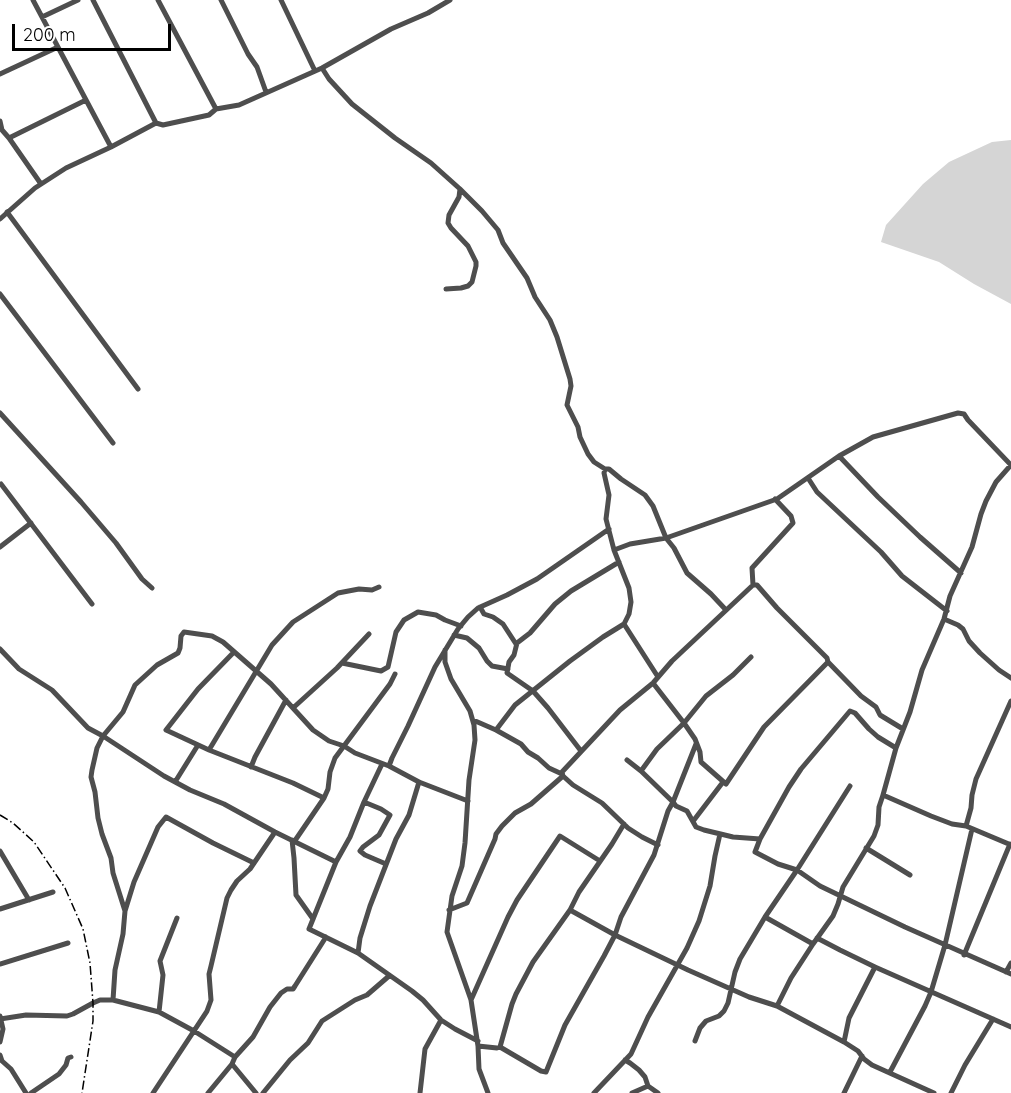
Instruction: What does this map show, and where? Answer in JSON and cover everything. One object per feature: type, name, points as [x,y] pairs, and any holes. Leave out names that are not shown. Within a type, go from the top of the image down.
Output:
[{"type":"street","points":[[33,0],[111,147]]},
{"type":"street","points":[[42,17],[78,0]]},
{"type":"street","points":[[93,0],[156,123]]},
{"type":"street","points":[[158,0],[216,109]]},
{"type":"street","points":[[221,0],[257,67],[266,92]]},
{"type":"street","points":[[281,0],[315,71]]},
{"type":"street","points":[[0,219],[41,184],[66,168],[156,123],[162,124],[209,115],[216,109],[239,105],[322,68],[391,29],[428,13],[450,0]]},
{"type":"street","points":[[0,74],[58,47]]},
{"type":"street","points":[[322,68],[352,104],[431,163],[460,189],[498,230],[503,243],[527,278],[534,297],[550,320],[557,337],[570,379],[567,405],[588,454],[594,462],[609,469],[645,495],[666,538],[687,573],[726,610]]},
{"type":"street","points":[[9,138],[86,100]]},
{"type":"street","points":[[0,121],[2,130],[41,184]]},
{"type":"street","points":[[446,289],[468,286],[472,282],[476,262],[468,246],[448,223],[460,189]]},
{"type":"street","points":[[7,212],[138,389]]},
{"type":"street","points":[[0,294],[113,443]]},
{"type":"street","points":[[614,550],[630,544],[666,538],[775,499],[839,456],[873,437],[962,412],[1011,465],[990,491],[972,547],[926,658],[896,748],[879,807],[878,825],[874,836],[843,886],[833,916],[791,978],[777,1006]]},
{"type":"street","points":[[0,413],[81,502],[116,543],[142,579],[152,588]]},
{"type":"street","points":[[839,456],[912,529],[961,573]]},
{"type":"street","points":[[496,729],[515,705],[570,661],[624,624],[629,614],[631,602],[629,588],[614,550],[606,519],[609,495],[605,469]]},
{"type":"street","points":[[808,478],[817,492],[881,552],[902,576],[947,611]]},
{"type":"street","points":[[0,484],[92,604]]},
{"type":"street","points":[[753,585],[752,568],[793,523],[791,516],[775,499]]},
{"type":"street","points":[[0,547],[30,523]]},
{"type":"street","points":[[609,529],[537,579],[480,607],[468,617],[454,635],[435,667],[392,758],[364,802],[350,837],[336,862],[309,929],[358,953],[423,1000],[441,1020],[478,1044],[500,1047],[546,1072],[565,1025],[615,935],[621,917],[658,845],[664,820],[696,744]]},
{"type":"street","points":[[581,751],[533,691],[507,673],[509,663],[517,643],[530,633],[555,604],[571,591],[619,562]]},
{"type":"street","points":[[449,910],[466,903],[496,834],[508,819],[531,804],[563,775],[562,772],[620,710],[653,682],[672,661],[753,585]]},
{"type":"street","points":[[753,585],[757,585],[828,658],[828,663],[861,696],[876,707],[880,715],[903,729]]},
{"type":"street","points":[[209,750],[272,645],[293,622],[338,593],[359,589],[372,590],[379,586]]},
{"type":"street","points":[[480,607],[484,614],[503,624],[517,643]]},
{"type":"street","points":[[342,663],[381,671],[388,667],[396,632],[404,620],[418,612],[436,615],[461,626]]},
{"type":"street","points":[[944,619],[963,629],[980,653],[1011,678]]},
{"type":"street","points":[[624,624],[658,677]]},
{"type":"street","points":[[125,911],[102,834],[91,777],[97,748],[103,736],[123,712],[135,685],[157,665],[178,653],[180,636],[184,633],[212,636],[223,642],[270,684],[313,730],[329,741],[419,782],[468,801]]},
{"type":"street","points":[[293,708],[342,663],[369,634]]},
{"type":"street","points":[[454,635],[467,638],[479,648],[492,666],[508,669]]},
{"type":"street","points":[[0,650],[19,669],[52,690],[88,728],[175,782],[224,804],[336,862]]},
{"type":"street","points":[[445,650],[445,662],[451,679],[470,711],[475,740],[469,780],[462,866],[452,896],[447,932],[471,1000],[478,1044],[479,1069],[488,1093]]},
{"type":"street","points":[[234,652],[198,689],[166,730],[324,798]]},
{"type":"street","points":[[641,771],[657,749],[684,723],[706,696],[733,675],[751,657]]},
{"type":"street","points":[[653,682],[695,739],[701,762],[726,784],[764,728],[828,663]]},
{"type":"street","points":[[314,919],[296,895],[293,841],[324,798],[335,758],[395,674]]},
{"type":"street","points":[[251,767],[286,700]]},
{"type":"street","points":[[966,826],[976,779],[1011,701]]},
{"type":"street","points":[[896,748],[878,737],[855,713],[850,711],[801,769],[789,787],[760,839],[756,853],[797,870],[820,886],[964,955],[1009,973],[1011,963]]},
{"type":"street","points":[[473,720],[496,729],[521,744],[549,768],[563,775],[573,785],[602,803],[624,824],[658,845]]},
{"type":"street","points":[[175,782],[198,745]]},
{"type":"street","points":[[627,760],[676,806],[687,811],[696,827],[720,834],[760,839]]},
{"type":"street","points":[[358,953],[365,922],[396,839],[409,815],[419,782]]},
{"type":"street","points":[[694,820],[723,782]]},
{"type":"street","points":[[695,1041],[700,1028],[724,1011],[740,959],[850,786]]},
{"type":"street","points":[[883,795],[931,816],[952,824],[966,826],[1011,844],[964,955]]},
{"type":"street","points":[[364,802],[390,815],[379,835],[360,851],[386,864]]},
{"type":"street","points":[[114,1000],[115,970],[123,934],[125,911],[134,882],[158,827],[166,817],[207,841],[254,863]]},
{"type":"street","points":[[500,1047],[512,1004],[533,962],[570,910],[579,892],[624,824]]},
{"type":"street","points":[[890,1072],[931,992],[945,945],[972,829]]},
{"type":"street","points":[[153,1093],[207,1011],[210,1000],[209,974],[227,898],[237,881],[250,869],[275,832]]},
{"type":"street","points":[[594,1093],[631,1054],[676,964],[687,948],[710,886],[720,834]]},
{"type":"street","points":[[471,1000],[508,917],[560,836],[600,861]]},
{"type":"street","points":[[866,848],[910,875]]},
{"type":"street","points":[[0,850],[29,900]]},
{"type":"street","points":[[0,909],[53,892]]},
{"type":"street","points":[[570,910],[615,935],[731,990],[777,1006],[844,1042],[858,1051],[867,1062],[934,1093]]},
{"type":"street","points":[[765,917],[813,944]]},
{"type":"street","points":[[159,1012],[163,975],[160,961],[177,918]]},
{"type":"street","points":[[208,1093],[253,1037],[281,993],[293,989],[326,937]]},
{"type":"street","points":[[817,938],[875,967],[1011,1027]]},
{"type":"street","points":[[0,964],[68,943]]},
{"type":"street","points":[[844,1042],[849,1018],[875,967]]},
{"type":"street","points":[[263,1093],[308,1042],[322,1020],[367,995],[389,976]]},
{"type":"street","points":[[0,1044],[3,1029],[0,1018],[26,1015],[67,1016],[100,1000],[114,1000],[159,1012],[235,1057]]},
{"type":"street","points":[[420,1093],[425,1049],[441,1020]]},
{"type":"street","points":[[951,1093],[965,1065],[993,1020]]},
{"type":"street","points":[[0,1055],[26,1093]]},
{"type":"street","points":[[844,1093],[862,1056]]},
{"type":"street","points":[[31,1093],[59,1074],[68,1058],[71,1057]]},
{"type":"street","points":[[625,1060],[639,1070],[648,1086],[658,1093]]},
{"type":"street","points":[[232,1064],[256,1093]]},
{"type":"street","points":[[632,1093],[648,1086]]},
{"type":"shaded area","points":[[1011,140],[1011,304],[939,262],[881,242],[886,225],[923,184],[949,162],[992,142]]},
{"type":"railway","points":[[0,815],[13,823],[34,842],[65,888],[83,929],[90,963],[93,1021],[82,1093]]}]
